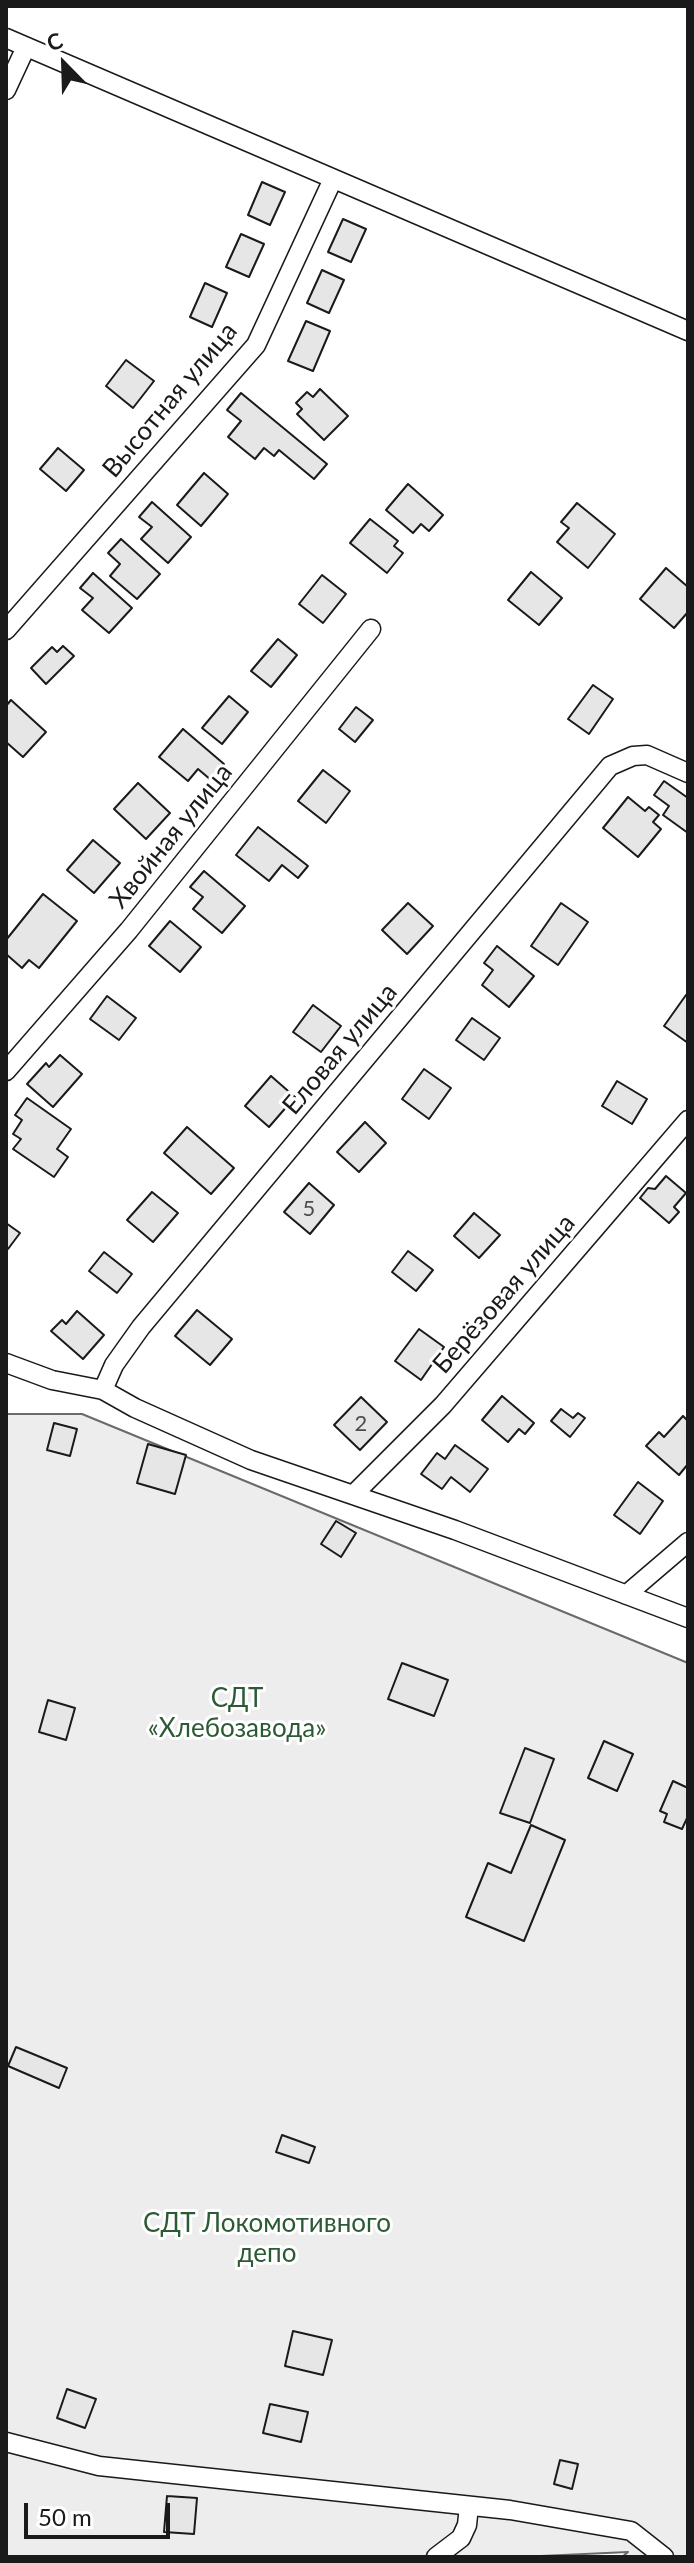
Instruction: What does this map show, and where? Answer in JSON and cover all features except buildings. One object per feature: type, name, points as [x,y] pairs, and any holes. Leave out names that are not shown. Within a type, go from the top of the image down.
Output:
[{"type":"street","points":[[6,38],[688,331]]},
{"type":"street","points":[[6,90],[26,47]]},
{"type":"street","name":"Высотная улица","points":[[6,630],[256,345],[333,179]]},
{"type":"street","name":"Хвойная улица","points":[[6,1071],[129,930],[371,629]]},
{"type":"street","name":"Еловая улица","points":[[103,1390],[114,1365],[141,1327],[610,766],[633,756],[647,755],[688,773]]},
{"type":"street","name":"Берёзовая улица","points":[[353,1495],[443,1405],[688,1120]]},
{"type":"street","points":[[6,1363],[52,1380],[103,1390],[135,1408],[251,1460],[455,1530],[688,1618]]},
{"type":"street","points":[[626,1595],[688,1542]]},
{"type":"street","points":[[6,2442],[99,2466],[510,2510],[631,2531],[664,2557]]},
{"type":"street","points":[[436,2557],[461,2538],[467,2525],[469,2506]]},
{"type":"shaded area","points":[[6,1414],[82,1414],[688,1663],[688,2557],[622,2557],[628,2552],[519,2557],[6,2557]]},
{"type":"park label","name":"СДТ «Хлебозавода»","points":[[237,1714]]},
{"type":"park label","name":"СДТ Локомотивного депо","points":[[267,2239]]}]
